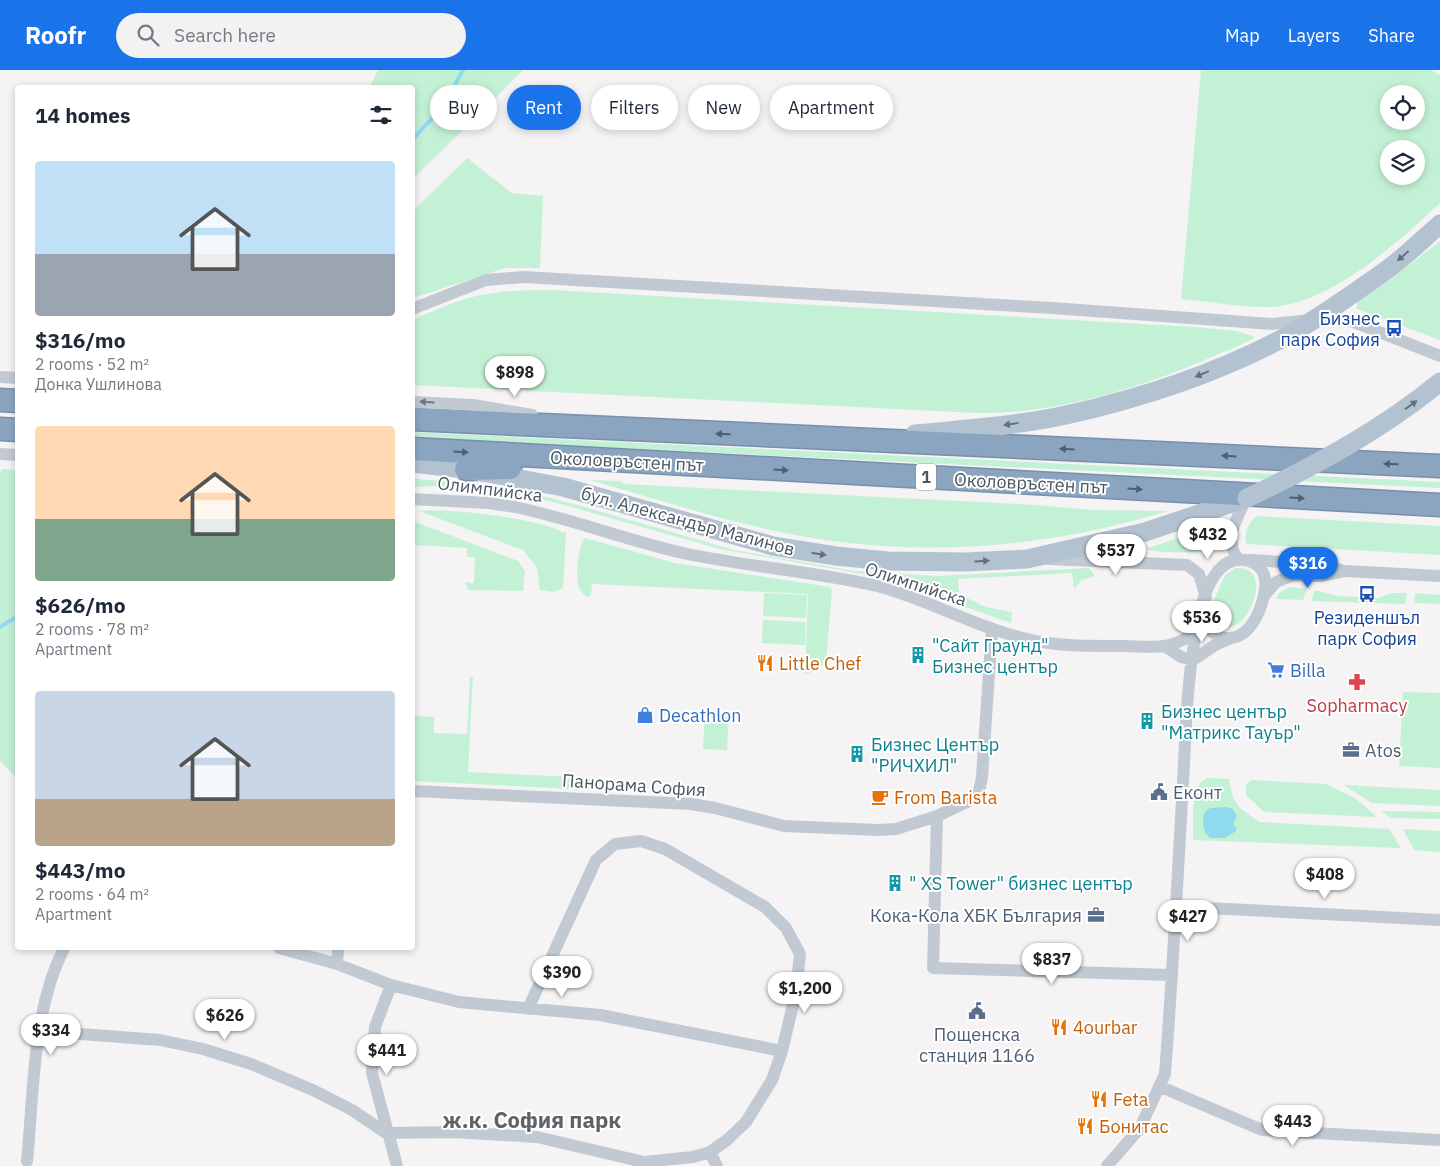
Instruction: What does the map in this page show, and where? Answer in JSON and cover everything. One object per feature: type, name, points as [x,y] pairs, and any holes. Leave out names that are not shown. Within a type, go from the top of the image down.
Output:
[{"type":"highway","points":[[0,400],[15,401]]},
{"type":"highway","name":"Околовръстен път","points":[[415,419],[613,430],[1440,466]]},
{"type":"highway","points":[[0,429],[15,430]]},
{"type":"highway","name":"Околовръстен път","points":[[415,449],[1440,505]]},
{"type":"highway","points":[[466,468],[740,467]]},
{"type":"main road","points":[[859,440],[953,431],[1065,415],[1131,399],[1192,378],[1247,355],[1314,319],[1390,268],[1440,224]]},
{"type":"main road","name":"бул. Александър Малинов","points":[[415,465],[466,468],[563,487],[740,538],[819,554],[887,561],[929,562],[1027,559],[1145,532],[1247,498],[1330,457],[1378,428],[1440,382]]},
{"type":"street","points":[[415,308],[486,280],[524,277],[1052,308],[1272,324],[1314,319],[1351,321],[1440,356]]},
{"type":"street","points":[[0,377],[15,378]]},
{"type":"street","points":[[415,402],[473,405],[613,430]]},
{"type":"street","points":[[0,454],[15,455]]},
{"type":"street","points":[[1166,647],[1181,657],[1193,660],[1216,645],[1243,633],[1250,626],[1264,596],[1266,584],[1264,575],[1258,566],[1243,560],[1232,548],[1232,534],[1236,518],[1247,498]]},
{"type":"street","name":"Олимпийска","points":[[415,499],[479,502],[515,507],[683,553],[740,564],[860,582],[898,592],[992,629],[1024,639],[1068,645],[1166,647],[1182,641],[1198,628]]},
{"type":"street","points":[[1027,559],[1188,565],[1199,574],[1206,597]]},
{"type":"street","points":[[1107,1166],[1140,1128],[1161,1088],[1165,1074],[1184,760],[1193,660],[1201,613],[1218,570],[1230,560],[1243,560],[1320,564],[1345,571],[1440,576]]},
{"type":"street","points":[[1264,596],[1276,582],[1288,576],[1320,576],[1345,571]]},
{"type":"street","points":[[1201,613],[1204,625],[1214,634],[1232,638]]},
{"type":"street","name":"Панорама София","points":[[415,790],[691,804],[715,808],[772,824],[878,830],[909,826],[970,801],[975,798],[981,786],[992,629]]},
{"type":"street","points":[[937,816],[933,968],[1172,975]]},
{"type":"street","points":[[40,1031],[160,1040],[203,1049],[251,1064],[314,1091],[349,1108],[386,1132],[453,1132],[537,1137],[644,1162],[694,1157],[710,1152],[727,1140],[746,1122],[772,1080],[782,1051],[796,992],[800,954],[786,928],[765,906],[665,849],[641,841],[615,844],[596,860],[528,1009]]},
{"type":"street","points":[[1208,908],[1440,920]]},
{"type":"street","points":[[27,1161],[44,1002],[52,972],[63,950]]},
{"type":"street","points":[[286,950],[337,964],[391,984],[459,1002],[600,1015],[782,1051]]},
{"type":"street","points":[[337,964],[338,950]]},
{"type":"street","points":[[391,984],[376,1027],[372,1073],[386,1132],[397,1166]]},
{"type":"street","points":[[1161,1088],[1262,1130],[1440,1140]]},
{"type":"street","points":[[710,1152],[717,1166]]},
{"type":"green space","points":[[378,70],[523,70],[497,96],[497,85],[430,85],[430,130],[462,130],[415,177],[415,85],[371,85]]},
{"type":"green space","points":[[1201,70],[1431,70],[1440,75],[1440,203],[1383,253],[1339,284],[1315,296],[1292,304],[1269,307],[1181,299]]},
{"type":"green space","points":[[467,158],[512,193],[543,196],[540,268],[505,268],[415,297],[415,209]]},
{"type":"green space","points":[[1440,241],[1440,340],[1357,309],[1357,303],[1360,300],[1390,280]]},
{"type":"green space","points":[[552,290],[1195,327],[1237,331],[1255,337],[1186,368],[1128,388],[1068,404],[1007,412],[977,413],[415,385],[415,319],[467,298],[515,291]]},
{"type":"green space","points":[[415,432],[1440,482],[1440,488],[415,438]]},
{"type":"green space","points":[[2,469],[15,470],[15,777],[0,761],[0,473]]},
{"type":"green space","points":[[415,479],[472,483],[520,490],[734,550],[854,571],[937,576],[1089,568],[1095,576],[1082,580],[1074,589],[1072,573],[958,579],[959,594],[985,607],[1012,612],[1011,623],[880,577],[720,549],[550,501],[472,488],[415,487]]},
{"type":"green space","points":[[590,480],[620,481],[624,484],[1036,505],[1093,510],[1168,511],[1117,525],[1015,543],[964,547],[912,547],[861,544],[809,537],[758,527],[695,511]]},
{"type":"green space","points":[[431,510],[493,515],[536,523],[563,533],[566,532],[563,588],[554,592],[540,590],[537,568],[523,550],[419,511]]},
{"type":"green space","points":[[1257,516],[1440,526],[1440,555],[1247,544],[1248,529]]},
{"type":"green space","points":[[415,522],[518,561],[525,571],[523,591],[468,590],[465,582],[474,583],[475,557],[467,557],[467,548],[415,545]]},
{"type":"green space","points":[[1218,525],[1219,530],[1213,543],[1202,551],[1176,552],[1145,549]]},
{"type":"green space","points":[[585,538],[675,563],[830,587],[832,590],[826,662],[816,671],[805,674],[808,594],[592,584],[591,595],[588,597],[580,589],[577,578],[579,554]]},
{"type":"green space","points":[[1236,568],[1246,569],[1252,574],[1256,581],[1256,589],[1251,607],[1246,615],[1236,625],[1226,627],[1214,619],[1210,609],[1225,575]]},
{"type":"green space","points":[[1289,587],[1307,589],[1303,600],[1276,599],[1279,593]]},
{"type":"green space","points":[[1315,590],[1338,596],[1379,598],[1391,593],[1407,593],[1405,604],[1311,601]]},
{"type":"green space","points":[[764,593],[807,595],[806,618],[763,616]]},
{"type":"green space","points":[[1415,593],[1440,595],[1440,604],[1414,603]]},
{"type":"green space","points":[[763,620],[806,622],[805,645],[762,643]]},
{"type":"green space","points":[[470,677],[473,677],[468,772],[594,778],[593,790],[415,781],[415,716],[434,717],[434,733],[467,734]]},
{"type":"green space","points":[[1403,692],[1440,693],[1440,768],[1399,766]]},
{"type":"green space","points":[[705,712],[729,713],[727,750],[703,749]]},
{"type":"green space","points":[[1208,778],[1229,779],[1233,798],[1240,808],[1259,822],[1389,829],[1401,848],[1193,840],[1195,796],[1202,781]]},
{"type":"green space","points":[[1252,780],[1326,784],[1355,798],[1377,817],[1264,812],[1246,795],[1246,784]]},
{"type":"green space","points":[[1344,785],[1440,790],[1440,806],[1372,803]]},
{"type":"green space","points":[[1381,811],[1440,812],[1440,819],[1391,818]]},
{"type":"green space","points":[[1403,829],[1440,831],[1440,852],[1414,850]]},
{"type":"water","points":[[1227,807],[1233,809],[1237,816],[1233,824],[1237,828],[1236,831],[1225,838],[1210,838],[1203,826],[1205,812],[1210,808]]},
{"type":"waterway","points":[[415,137],[444,105],[463,70]]},
{"type":"waterway","points":[[0,627],[15,618]]},
{"type":"place","name":"Бизнес парк София","points":[[1394,328]]},
{"type":"place","name":"Резиденшъл парк София","points":[[1367,594]]},
{"type":"place","name":"\"Сайт Граунд\" Бизнес център","points":[[918,655]]},
{"type":"place","name":"Little Chef","points":[[765,663]]},
{"type":"place","name":"Billa","points":[[1276,670]]},
{"type":"place","name":"Sopharmacy","points":[[1357,682]]},
{"type":"place","name":"Decathlon","points":[[645,715]]},
{"type":"place","name":"Бизнес център \"Матрикс Тауър\"","points":[[1147,721]]},
{"type":"place","name":"Atos","points":[[1351,750]]},
{"type":"place","name":"Бизнес Център \"РИЧХИЛ\"","points":[[857,754]]},
{"type":"place","name":"Еконт","points":[[1159,792]]},
{"type":"place","name":"From Barista","points":[[880,797]]},
{"type":"place","name":"\" XS Tower\" бизнес център","points":[[895,883]]},
{"type":"place","name":"Кока-Кола ХБК България","points":[[1096,915]]},
{"type":"place","name":"Пощенска станция 1166","points":[[977,1011]]},
{"type":"place","name":"4ourbar","points":[[1059,1027]]},
{"type":"place","name":"Feta","points":[[1099,1099]]},
{"type":"place","name":"Бонитас","points":[[1085,1126]]},
{"type":"district","name":"ж.к. София парк","points":[[532,1119]]}]
